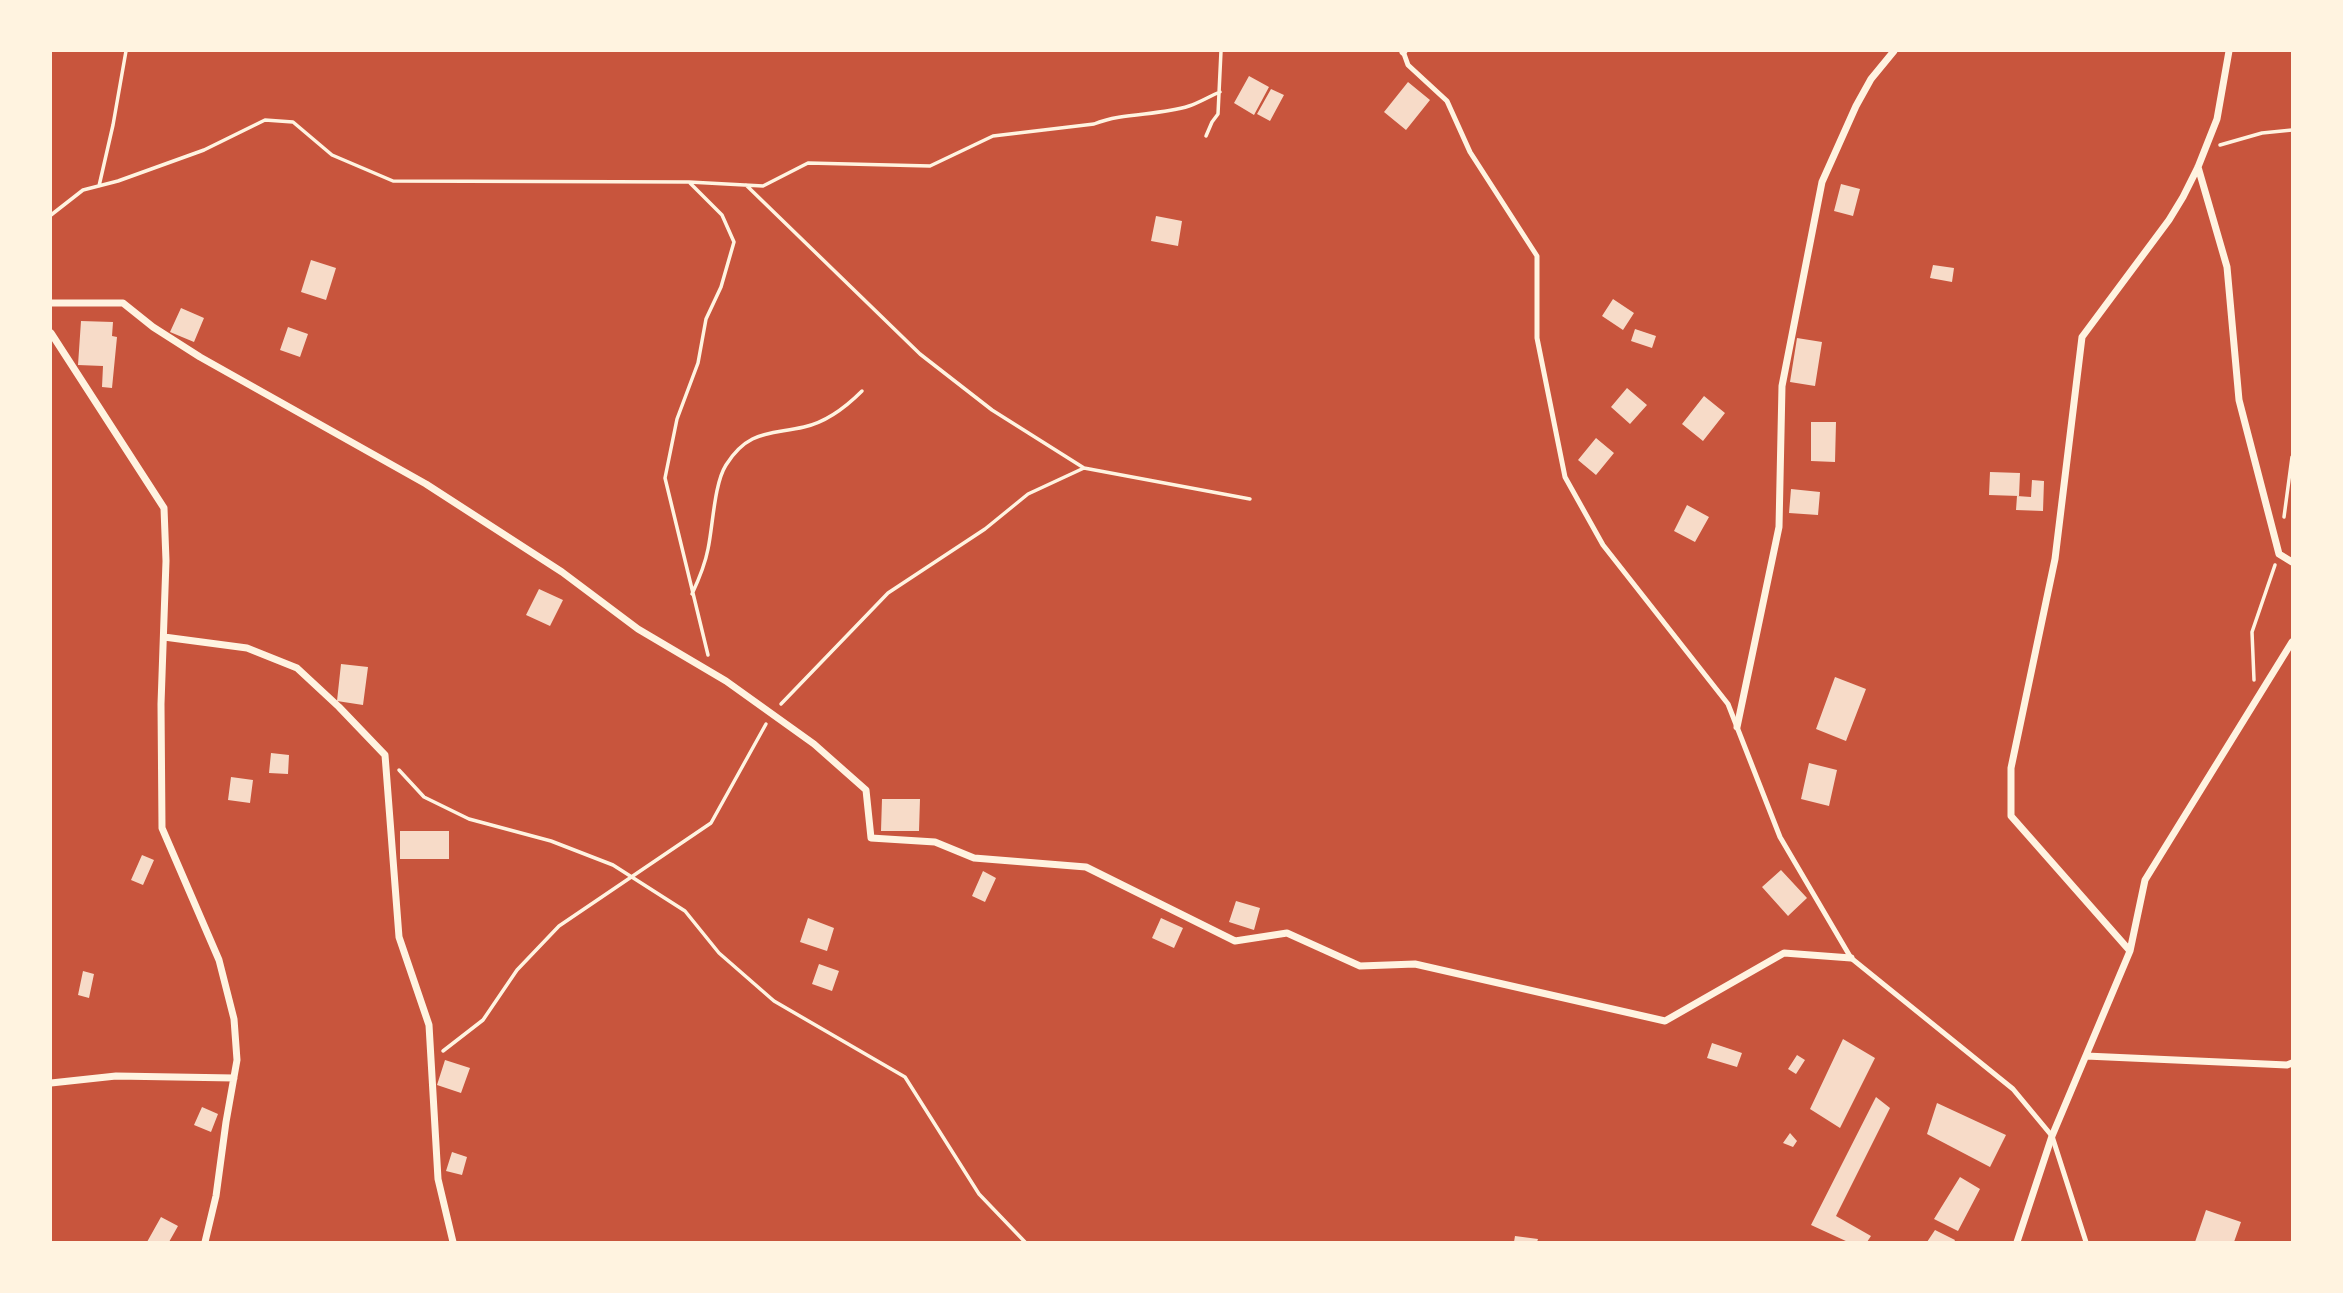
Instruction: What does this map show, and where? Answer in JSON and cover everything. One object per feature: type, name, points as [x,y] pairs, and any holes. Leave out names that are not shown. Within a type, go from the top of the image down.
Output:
[{"type":"street","points":[[1737,727],[1779,527],[1782,386],[1822,182],[1856,106],[1871,79],[1894,51]]},
{"type":"street","points":[[2130,951],[2011,816],[2011,768],[2055,559],[2082,337],[2169,220],[2198,167],[2217,119],[2229,51]]},
{"type":"street","points":[[2198,167],[2227,267],[2239,400],[2279,554],[2292,562]]},
{"type":"street","points":[[51,303],[123,303],[153,327],[200,357],[426,484],[562,572],[638,629],[713,673],[814,744],[866,790],[871,838],[935,842],[974,858],[1086,867],[1235,941],[1287,933],[1360,966],[1415,964],[1665,1021],[1784,953],[1851,958]]},
{"type":"street","points":[[51,333],[164,508],[166,561],[161,704],[162,828],[219,960],[234,1018],[237,1060],[216,1196],[205,1242]]},
{"type":"street","points":[[163,637],[247,648],[297,668],[340,707],[385,755],[399,937],[429,1025],[438,1179],[453,1242]]},
{"type":"street","points":[[2017,1242],[2052,1136],[2130,951],[2145,880],[2292,642]]},
{"type":"street","points":[[2086,1056],[2287,1065],[2292,1063]]},
{"type":"street","points":[[51,1083],[116,1076],[234,1078]]},
{"type":"lane","points":[[1403,51],[1408,65],[1447,101],[1469,152],[1537,256],[1536,338],[1565,477],[1603,545],[1728,704],[1780,837],[1851,958],[2013,1089],[2052,1136],[2086,1242]]},
{"type":"path","points":[[99,186],[126,51]]},
{"type":"path","points":[[1206,136],[1219,114],[1222,51]]},
{"type":"path","points":[[51,215],[83,190],[118,181],[204,150],[265,120],[293,122],[332,155],[393,181],[689,182],[764,186],[808,163],[930,166],[993,136],[1094,124],[1108,119],[1166,111],[1188,106],[1220,92]]},
{"type":"path","points":[[2205,150],[2262,134],[2292,131]]},
{"type":"path","points":[[689,182],[722,215],[734,242],[721,287],[706,319],[698,363],[677,419],[665,478],[713,673]]},
{"type":"path","points":[[746,185],[920,354],[992,410],[1084,468],[1250,499]]},
{"type":"path","points":[[692,595],[708,551],[716,499],[725,467],[745,442],[772,431],[806,427],[844,409],[862,391]]},
{"type":"path","points":[[2284,517],[2292,457]]},
{"type":"path","points":[[430,1060],[482,1020],[517,970],[559,926],[711,823],[772,714],[888,593],[985,529],[1028,494],[1084,468]]},
{"type":"path","points":[[2255,703],[2252,632],[2279,554]]},
{"type":"path","points":[[385,755],[424,797],[470,819],[551,841],[613,865],[685,911],[719,953],[774,1001],[905,1077],[979,1194],[1025,1242]]},
{"type":"building","points":[[1249,76],[1269,87],[1254,115],[1234,103]]},
{"type":"building","points":[[1408,82],[1430,100],[1406,130],[1384,112]]},
{"type":"building","points":[[1271,89],[1284,95],[1270,121],[1257,114]]},
{"type":"building","points":[[1841,184],[1860,189],[1853,216],[1834,211]]},
{"type":"building","points":[[1156,216],[1182,221],[1178,246],[1151,241]]},
{"type":"building","points":[[311,260],[336,268],[326,300],[301,292]]},
{"type":"building","points":[[1933,265],[1954,268],[1952,282],[1930,278]]},
{"type":"building","points":[[1613,299],[1634,313],[1623,330],[1602,316]]},
{"type":"building","points":[[181,308],[204,318],[194,342],[170,332]]},
{"type":"building","points":[[81,321],[113,322],[112,336],[117,337],[112,388],[102,387],[103,366],[78,365]]},
{"type":"building","points":[[288,327],[308,334],[300,357],[280,350]]},
{"type":"building","points":[[1635,329],[1656,336],[1652,348],[1631,341]]},
{"type":"building","points":[[1797,338],[1822,342],[1815,386],[1790,382]]},
{"type":"building","points":[[1627,388],[1647,405],[1630,424],[1611,407]]},
{"type":"building","points":[[1704,396],[1725,413],[1703,441],[1682,424]]},
{"type":"building","points":[[1811,422],[1836,422],[1835,462],[1811,461]]},
{"type":"building","points":[[1596,438],[1614,453],[1596,475],[1578,460]]},
{"type":"building","points":[[1990,472],[2020,473],[2019,496],[1989,495]]},
{"type":"building","points":[[2032,480],[2044,481],[2043,511],[2016,510],[2017,496],[2031,497]]},
{"type":"building","points":[[1791,489],[1820,492],[1818,515],[1789,513]]},
{"type":"building","points":[[1687,505],[1709,517],[1695,542],[1674,531]]},
{"type":"building","points":[[539,589],[563,600],[550,626],[526,615]]},
{"type":"building","points":[[341,664],[368,667],[363,705],[337,701]]},
{"type":"building","points":[[1835,677],[1866,689],[1846,741],[1816,729]]},
{"type":"building","points":[[271,753],[289,755],[288,774],[269,773]]},
{"type":"building","points":[[1809,763],[1837,770],[1829,806],[1801,799]]},
{"type":"building","points":[[231,777],[253,780],[250,803],[228,800]]},
{"type":"building","points":[[882,799],[920,799],[919,831],[881,831]]},
{"type":"building","points":[[400,831],[449,831],[449,859],[400,859]]},
{"type":"building","points":[[142,855],[154,860],[143,885],[131,880]]},
{"type":"building","points":[[1781,870],[1807,898],[1788,916],[1762,887]]},
{"type":"building","points":[[983,871],[996,878],[985,902],[972,896]]},
{"type":"building","points":[[1236,901],[1260,908],[1254,930],[1229,922]]},
{"type":"building","points":[[808,918],[834,928],[827,951],[800,942]]},
{"type":"building","points":[[1161,918],[1183,928],[1174,948],[1152,938]]},
{"type":"building","points":[[819,964],[839,971],[832,991],[812,984]]},
{"type":"building","points":[[83,971],[94,974],[89,998],[78,995]]},
{"type":"building","points":[[1843,1039],[1875,1058],[1840,1128],[1810,1109]]},
{"type":"building","points":[[1712,1043],[1742,1053],[1737,1067],[1707,1058]]},
{"type":"building","points":[[1797,1055],[1805,1060],[1796,1074],[1788,1069]]},
{"type":"building","points":[[445,1060],[470,1068],[461,1093],[437,1085]]},
{"type":"building","points":[[1876,1097],[1890,1108],[1836,1216],[1871,1236],[1867,1242],[1848,1242],[1811,1225]]},
{"type":"building","points":[[1937,1103],[2006,1135],[1990,1167],[1927,1134]]},
{"type":"building","points":[[202,1107],[218,1114],[211,1132],[194,1125]]},
{"type":"building","points":[[1790,1133],[1797,1141],[1793,1147],[1783,1143]]},
{"type":"building","points":[[452,1152],[467,1157],[462,1175],[446,1171]]},
{"type":"building","points":[[1960,1177],[1980,1189],[1958,1231],[1934,1219]]},
{"type":"building","points":[[2206,1210],[2241,1222],[2234,1242],[2195,1242]]},
{"type":"building","points":[[161,1217],[178,1226],[169,1242],[147,1242]]},
{"type":"building","points":[[1935,1230],[1955,1240],[1954,1242],[1927,1242]]},
{"type":"building","points":[[1515,1236],[1538,1239],[1537,1242],[1514,1242]]}]
